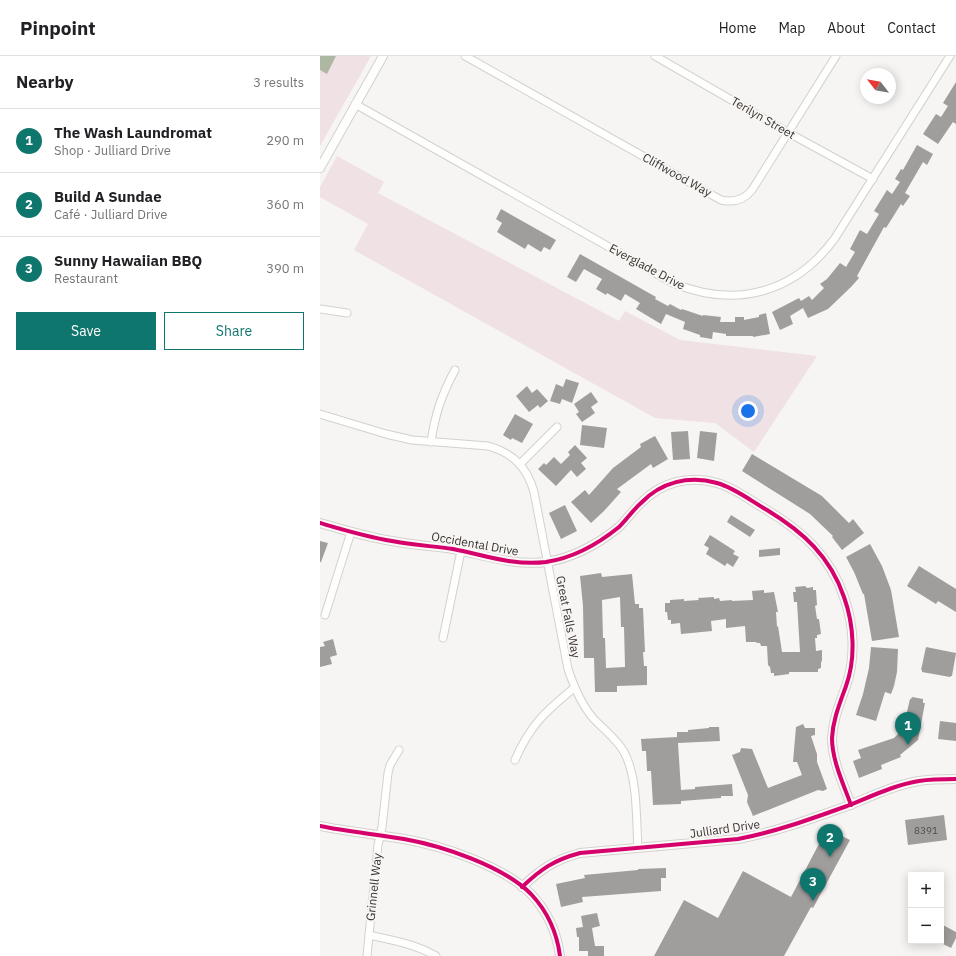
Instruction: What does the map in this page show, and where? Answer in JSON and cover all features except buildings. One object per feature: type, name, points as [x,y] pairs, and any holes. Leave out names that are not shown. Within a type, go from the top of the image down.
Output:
[{"type":"street","points":[[320,168],[383,56]]},
{"type":"street","name":"Cliffwood Way","points":[[466,56],[721,200],[729,201],[736,201],[749,194],[836,56]]},
{"type":"street","name":"Terilyn Street","points":[[655,56],[872,179]]},
{"type":"street","name":"Everglade Drive","points":[[356,104],[673,283],[702,293],[733,296],[766,290],[794,277],[818,258],[828,246],[872,179],[950,56]]},
{"type":"street","points":[[320,309],[347,313]]},
{"type":"street","points":[[431,442],[439,404],[455,370]]},
{"type":"street","name":"Great Falls Way","points":[[320,414],[386,434],[431,442],[488,446],[510,455],[527,473],[532,487],[568,669],[574,688],[580,700],[592,716],[623,750],[629,764],[633,776],[638,848]]},
{"type":"street","points":[[520,464],[557,427]]},
{"type":"street","name":"Occidental Drive","points":[[320,523],[394,542],[461,551],[504,561],[519,563],[547,562],[572,555],[595,544],[620,526],[651,494],[669,484],[684,480],[703,480],[726,486],[795,528],[819,552],[831,569],[843,595],[850,617],[852,643],[850,669],[847,684],[836,716],[832,738],[835,758],[850,805]]},
{"type":"street","points":[[325,615],[351,532]]},
{"type":"street","points":[[443,638],[461,551]]},
{"type":"street","points":[[515,760],[522,743],[540,718],[574,688]]},
{"type":"street","name":"Grinnell Way","points":[[366,956],[388,773],[390,765],[399,750]]},
{"type":"street","name":"Julliard Drive","points":[[522,887],[536,873],[545,867],[565,857],[580,853],[738,839],[756,836],[817,817],[899,786],[919,781],[956,779]]},
{"type":"street","points":[[320,826],[412,841],[450,851],[472,859],[498,872],[522,887],[540,905],[547,915],[557,940],[560,956]]},
{"type":"street","points":[[369,935],[395,940],[428,951],[436,956]]},
{"type":"shaded area","points":[[320,56],[371,56],[320,146]]},
{"type":"shaded area","points":[[320,56],[336,56],[327,74],[320,70]]},
{"type":"shaded area","points":[[337,156],[384,182],[378,193],[619,321],[625,311],[680,340],[817,356],[754,452],[715,423],[655,418],[354,250],[368,224],[320,197],[320,187]]},
{"type":"cycle path","points":[[320,523],[383,539],[453,549],[510,561],[534,563],[556,560],[575,554],[603,539],[619,527],[649,496],[666,485],[686,480],[696,480],[717,483],[737,491],[780,518],[814,546],[831,569],[844,597],[852,630],[852,653],[849,675],[835,718],[832,746],[841,780],[851,805]]},
{"type":"cycle path","points":[[522,887],[548,866],[580,853],[738,839],[779,829],[847,806],[900,785],[924,780],[956,779]]},
{"type":"cycle path","points":[[320,826],[420,842],[454,852],[489,866],[519,884],[537,901],[554,931],[560,956]]},
{"type":"place","name":"The Wash Laundromat","points":[[908,745]]},
{"type":"place","name":"Build A Sundae","points":[[830,857]]},
{"type":"place","name":"Sunny Hawaiian BBQ","points":[[813,901]]}]
